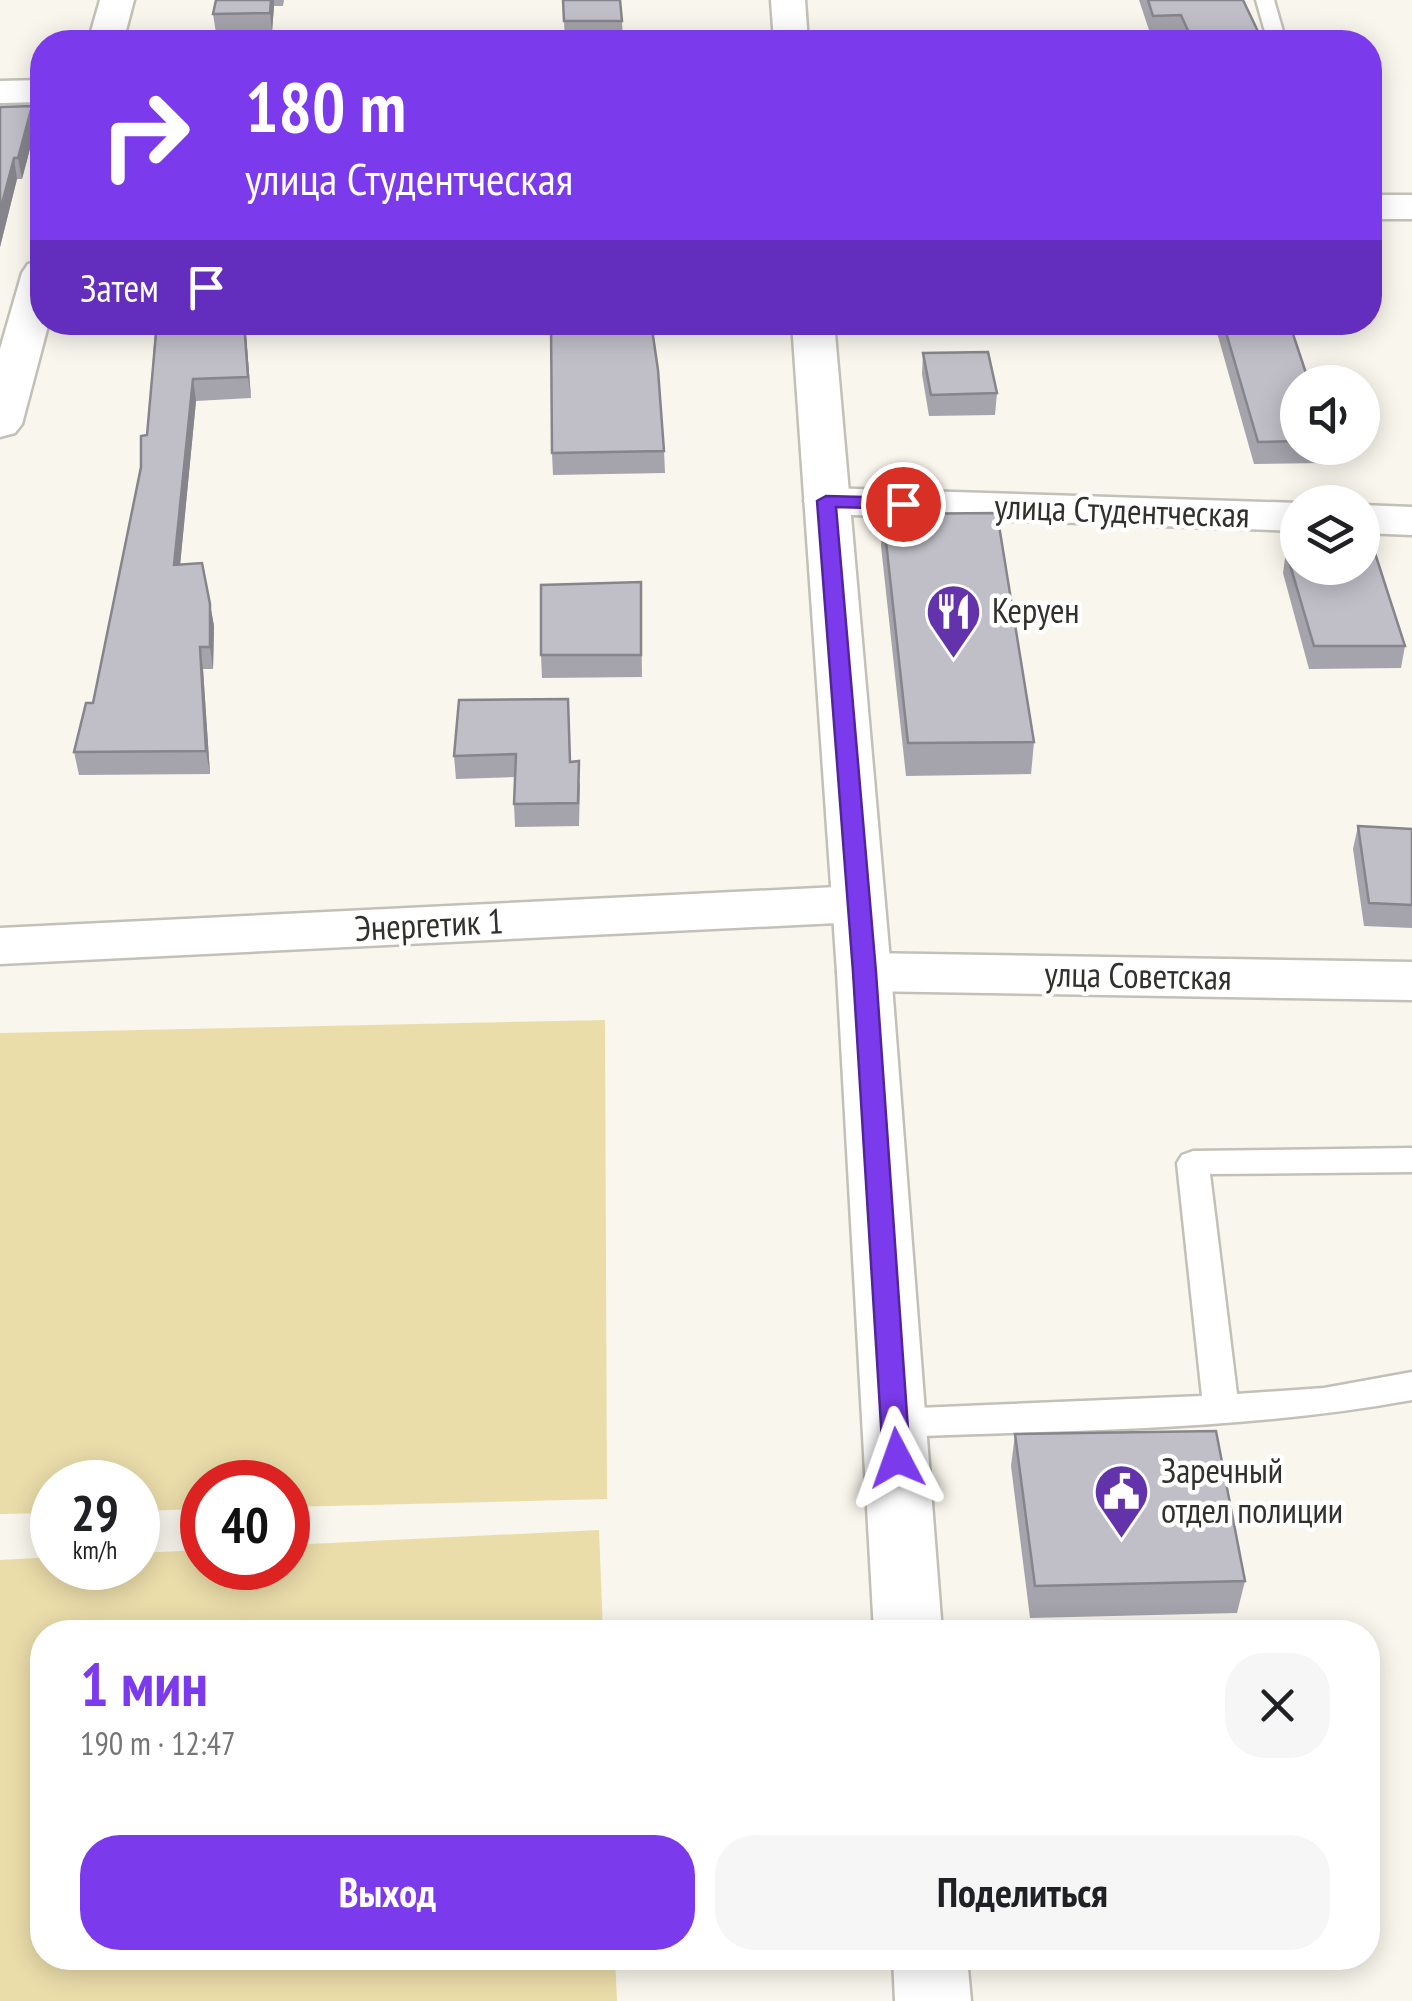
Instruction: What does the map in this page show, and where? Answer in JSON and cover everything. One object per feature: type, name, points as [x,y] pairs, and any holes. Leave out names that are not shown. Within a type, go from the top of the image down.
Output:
[{"type":"street","points":[[109,30],[117,0]]},
{"type":"street","points":[[788,0],[790,30]]},
{"type":"street","points":[[0,92],[30,91]]},
{"type":"street","points":[[1382,207],[1412,207]]},
{"type":"street","points":[[0,424],[30,316]]},
{"type":"street","points":[[813,335],[864,972],[907,1620]]},
{"type":"street","name":"улица Студентческая","points":[[826,501],[1280,516]]},
{"type":"street","points":[[1380,520],[1412,521]]},
{"type":"street","name":"Энергетик 1","points":[[0,946],[857,904]]},
{"type":"street","name":"улца Советская","points":[[864,972],[1412,981]]},
{"type":"street","points":[[931,1970],[933,2001]]},
{"type":"lane","points":[[1264,0],[1273,30]]},
{"type":"lane","points":[[1222,1409],[1193,1162],[1412,1160]]},
{"type":"lane","points":[[894,1424],[1324,1402],[1412,1386]]},
{"type":"shaded area","points":[[605,1020],[607,1499],[310,1506],[310,1460],[180,1460],[180,1510],[160,1510],[160,1460],[30,1460],[30,1513],[0,1514],[0,1033]]},
{"type":"shaded area","points":[[599,1530],[603,1620],[30,1620],[30,1970],[616,1970],[617,2001],[0,2001],[0,1560],[30,1558],[30,1590],[160,1590],[160,1552],[180,1551],[180,1590],[310,1590],[310,1544]]},
{"type":"building","points":[[216,0],[271,0],[270,13],[213,14]]},
{"type":"building","points":[[563,0],[620,0],[622,21],[564,21]]},
{"type":"building","points":[[1148,0],[1243,0],[1257,30],[1188,30],[1181,15],[1153,16]]},
{"type":"building","points":[[30,106],[0,211],[0,107]]},
{"type":"building","points":[[156,335],[245,335],[248,377],[193,379],[174,565],[202,563],[210,604],[210,647],[200,647],[206,751],[74,752],[86,703],[93,703],[141,467],[141,436],[147,435]]},
{"type":"building","points":[[551,335],[653,335],[664,451],[552,453]]},
{"type":"building","points":[[1227,335],[1293,335],[1303,365],[1280,365],[1280,441],[1258,442]]},
{"type":"building","points":[[988,352],[997,393],[931,395],[923,353]]},
{"type":"building","name":"Керуен","points":[[997,513],[1034,742],[908,743],[883,514]]},
{"type":"building","points":[[1380,569],[1405,646],[1314,646],[1296,585],[1380,585]]},
{"type":"building","points":[[641,582],[641,655],[541,655],[541,585]]},
{"type":"building","points":[[568,699],[570,762],[579,761],[578,803],[514,804],[516,754],[454,756],[459,700]]},
{"type":"building","points":[[1358,826],[1412,829],[1412,905],[1369,903]]},
{"type":"building","name":"Заречный отдел полиции","points":[[1216,1431],[1245,1581],[1035,1586],[1015,1434]]},
{"type":"place","name":"Керуен","points":[[953,660]]},
{"type":"place","name":"Заречный отдел полиции","points":[[1122,1540]]},
{"type":"route","points":[[897,1458],[864,972],[826,501],[903,504]]}]
